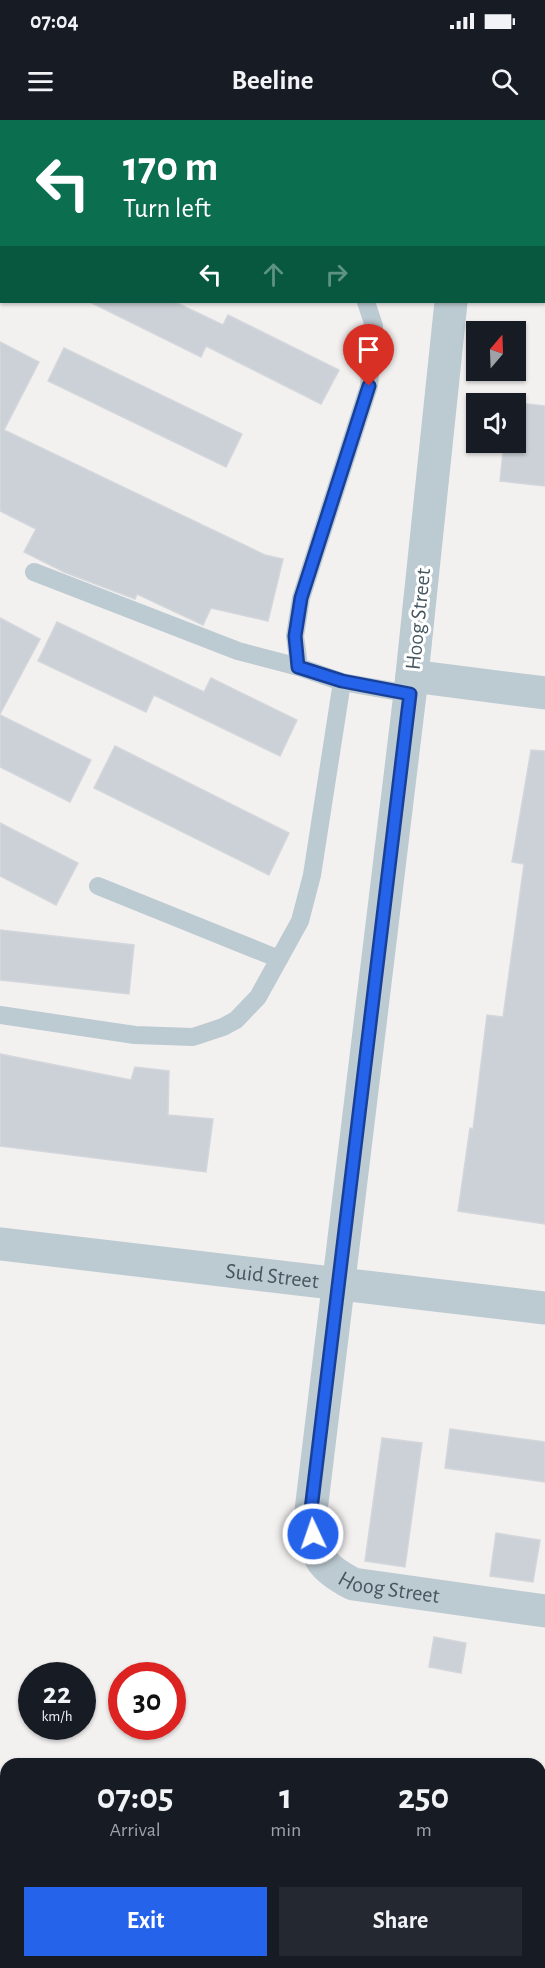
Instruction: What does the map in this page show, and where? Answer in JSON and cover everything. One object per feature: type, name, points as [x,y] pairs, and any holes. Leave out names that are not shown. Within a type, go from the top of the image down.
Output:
[{"type":"street","name":"Hoog Street","points":[[452,303],[411,685],[310,1518],[317,1549],[323,1562],[332,1573],[353,1584],[545,1611]]},
{"type":"street","points":[[411,685],[545,693]]},
{"type":"street","name":"Suid Street","points":[[0,1244],[545,1308]]},
{"type":"lane","points":[[298,667],[295,636],[301,598],[369,386],[374,326],[366,303]]},
{"type":"lane","points":[[34,572],[238,651],[342,681],[411,685]]},
{"type":"lane","points":[[0,1015],[135,1035],[193,1037],[236,1020],[258,997],[300,921],[312,876],[342,681]]},
{"type":"lane","points":[[98,886],[279,959]]},
{"type":"building","points":[[92,303],[177,303],[223,325],[228,315],[339,370],[321,404],[206,346],[201,357]]},
{"type":"building","points":[[0,342],[39,362],[4,430],[265,555],[283,559],[268,621],[211,608],[203,625],[137,594],[135,599],[64,572],[24,552],[36,529],[0,511]]},
{"type":"building","points":[[64,348],[242,434],[226,467],[48,381]]},
{"type":"building","points":[[526,404],[545,406],[545,486],[500,481],[503,453],[526,453]]},
{"type":"building","points":[[0,618],[40,639],[0,714]]},
{"type":"building","points":[[57,622],[204,692],[211,678],[297,720],[280,756],[154,695],[146,712],[38,661]]},
{"type":"building","points":[[0,715],[91,760],[70,802],[0,767]]},
{"type":"building","points":[[115,746],[289,833],[269,875],[94,788]]},
{"type":"building","points":[[531,750],[545,751],[545,1224],[458,1211],[470,1128],[473,1129],[487,1015],[503,1017],[524,864],[512,862]]},
{"type":"building","points":[[0,823],[78,863],[56,905],[0,876]]},
{"type":"building","points":[[0,930],[134,945],[129,994],[0,980]]},
{"type":"building","points":[[0,1054],[131,1080],[135,1067],[169,1071],[168,1115],[213,1119],[206,1172],[0,1146]]},
{"type":"building","points":[[450,1429],[545,1442],[545,1482],[445,1468]]},
{"type":"building","points":[[382,1438],[422,1443],[405,1567],[365,1561]]},
{"type":"building","points":[[496,1533],[540,1540],[533,1582],[490,1576]]},
{"type":"building","points":[[434,1637],[466,1643],[461,1673],[429,1667]]},
{"type":"route","points":[[313,1534],[310,1518],[410,694],[342,681],[298,667],[295,636],[301,598],[369,386]]}]
